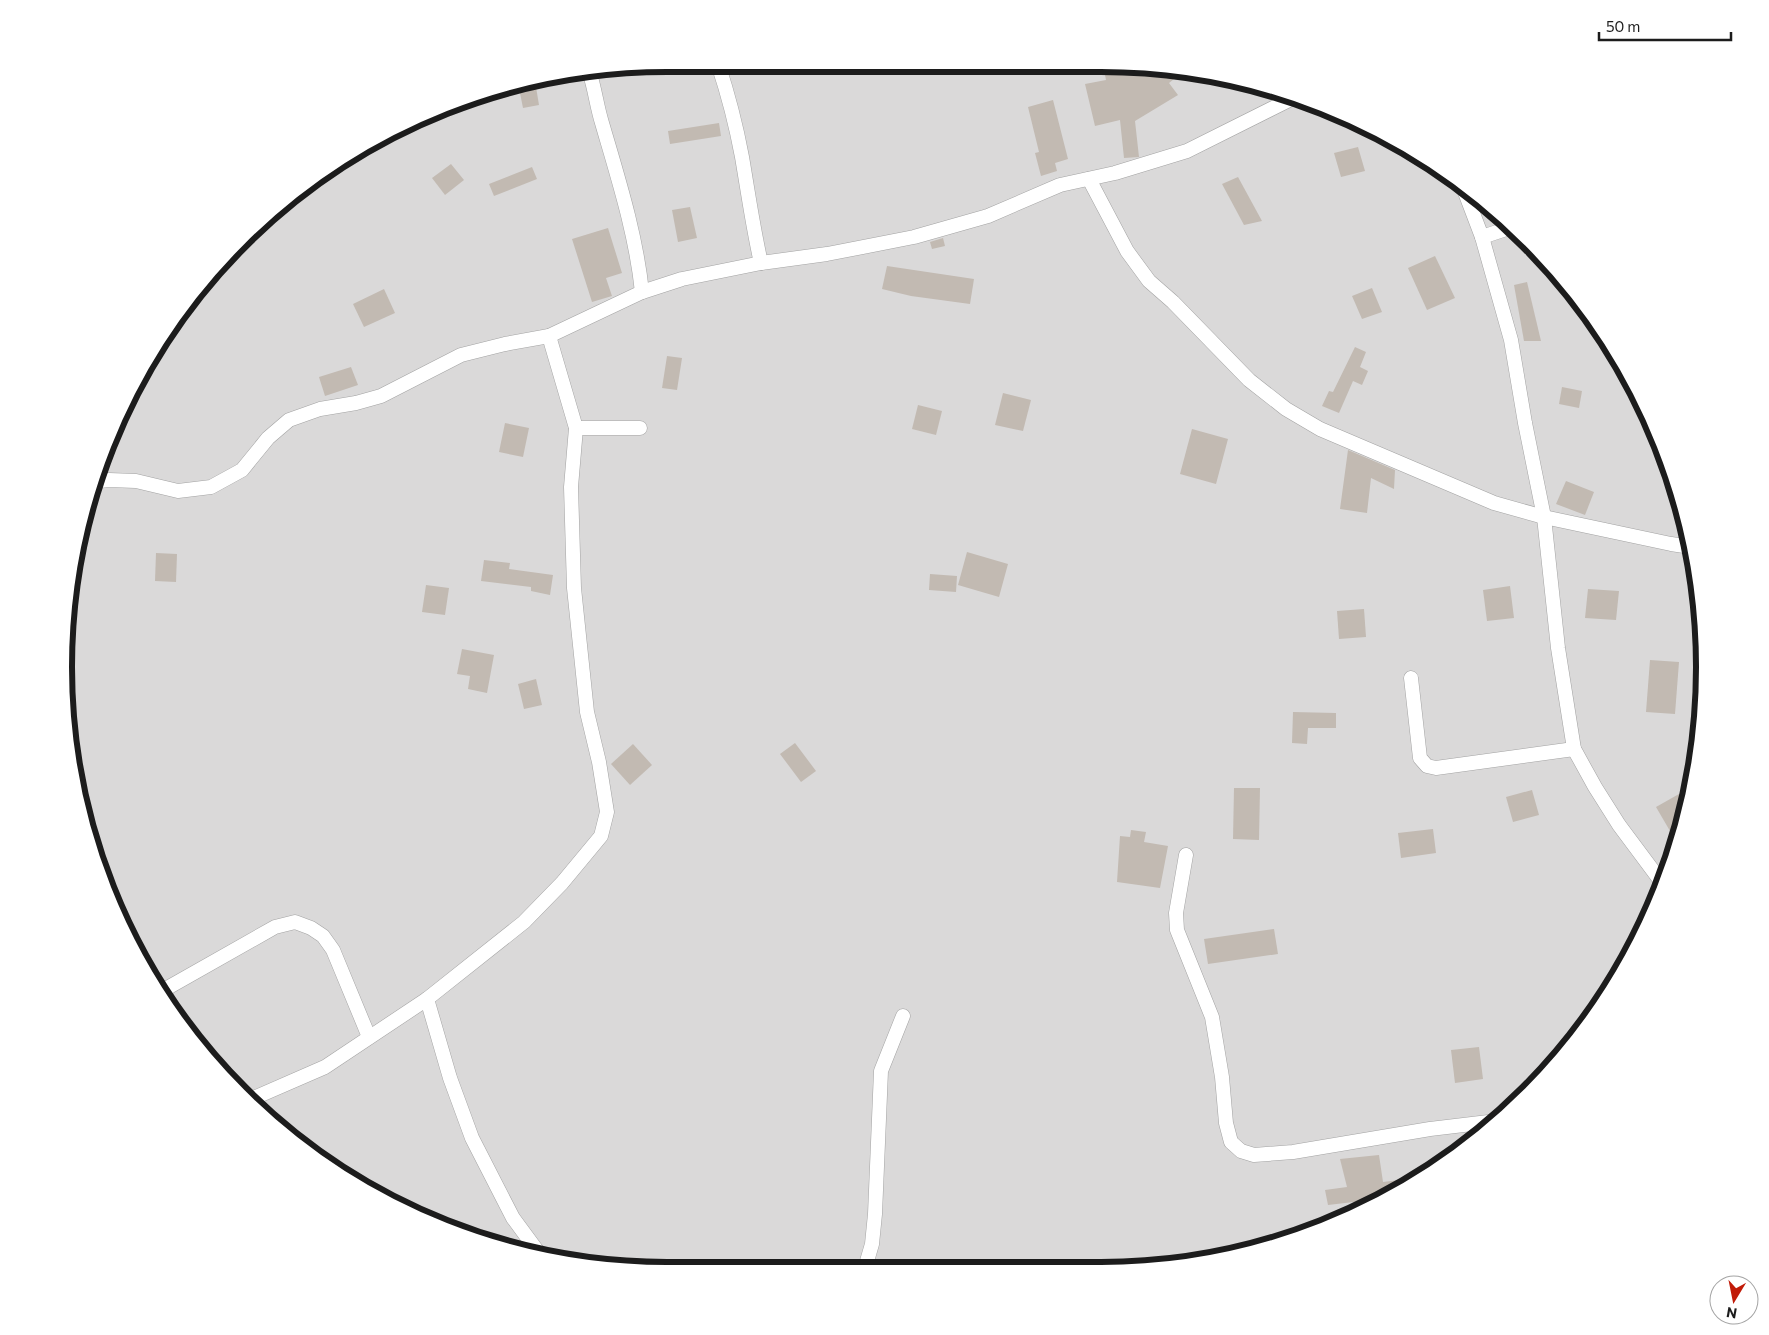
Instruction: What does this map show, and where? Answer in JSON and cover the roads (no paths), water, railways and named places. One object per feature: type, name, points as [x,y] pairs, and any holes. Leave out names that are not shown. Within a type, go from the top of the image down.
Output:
[{"type":"street","points":[[721,73],[729,98],[761,263]]},
{"type":"street","points":[[591,78],[639,262],[642,292]]},
{"type":"street","points":[[103,481],[136,481],[178,491],[212,487],[242,470],[268,438],[289,420],[320,409],[356,403],[381,396],[461,355],[549,336],[642,292],[682,279],[761,263],[827,254],[914,238],[988,216],[1060,185],[1115,173],[1187,151],[1285,102]]},
{"type":"street","points":[[1089,179],[1127,250],[1149,281],[1173,302],[1249,380],[1286,409],[1320,429],[1494,503],[1544,517],[1684,546]]},
{"type":"street","points":[[1467,197],[1482,237],[1511,340],[1544,517],[1558,648],[1574,749],[1595,788],[1619,825],[1658,877]]},
{"type":"street","points":[[1482,237],[1504,230]]},
{"type":"street","points":[[256,1097],[324,1067],[426,999],[524,922],[562,883],[601,836],[607,812],[599,762],[587,712],[575,597],[571,487],[576,428],[549,336]]},
{"type":"street","points":[[576,428],[640,428]]},
{"type":"street","points":[[1411,678],[1420,758],[1427,766],[1436,768],[1574,749]]},
{"type":"street","points":[[1186,855],[1176,913],[1177,930],[1212,1017],[1222,1077],[1226,1123],[1231,1142],[1241,1151],[1254,1154],[1293,1152],[1430,1129],[1485,1122]]},
{"type":"street","points":[[167,989],[275,927],[294,922],[311,928],[323,936],[333,950],[369,1038]]},
{"type":"street","points":[[426,999],[450,1078],[472,1138],[514,1218],[535,1247]]},
{"type":"street","points":[[867,1262],[872,1244],[875,1214],[881,1071],[903,1016]]}]
